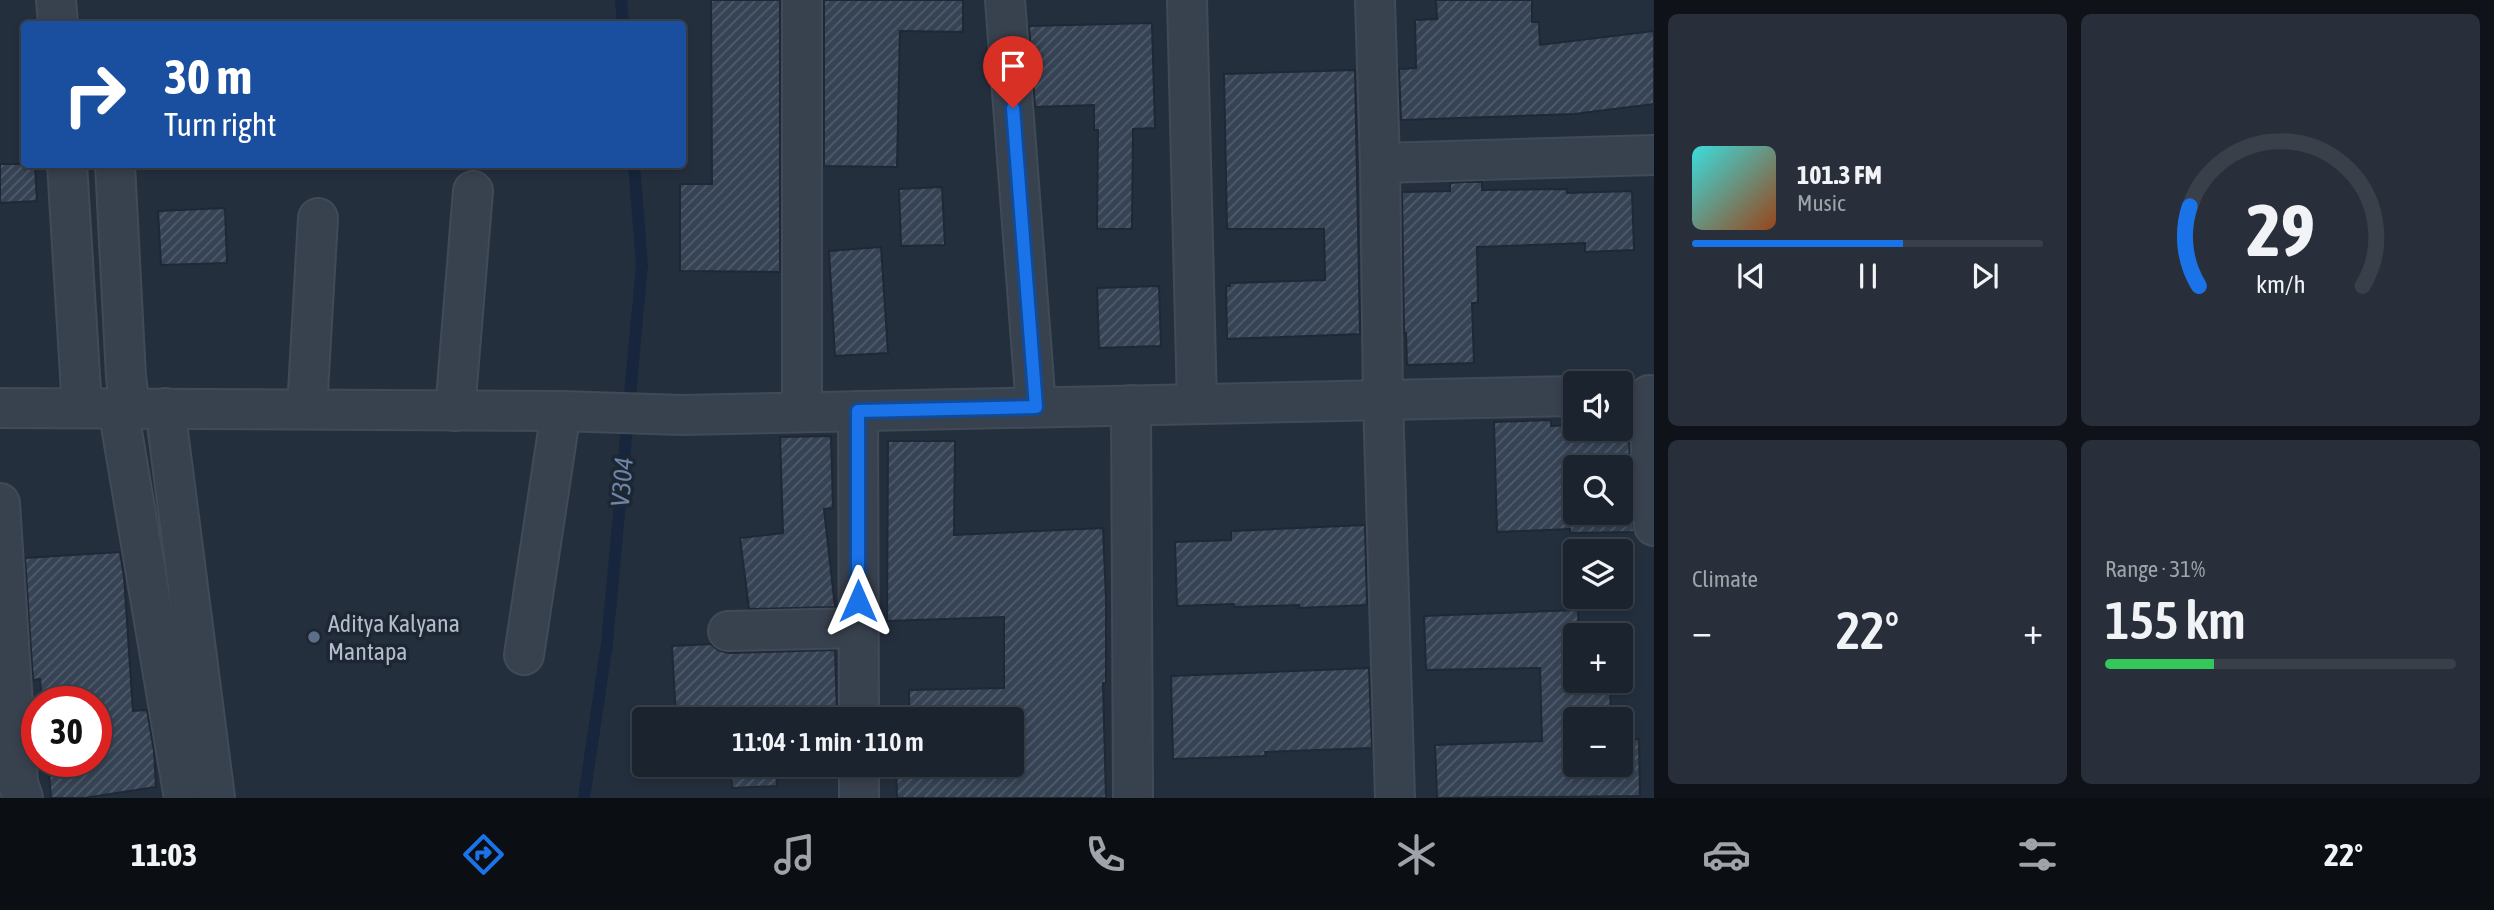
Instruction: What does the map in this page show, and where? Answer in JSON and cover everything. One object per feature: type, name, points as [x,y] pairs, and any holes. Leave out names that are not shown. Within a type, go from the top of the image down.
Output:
[{"type":"street","points":[[56,0],[58,21]]},
{"type":"street","points":[[802,0],[802,412]]},
{"type":"street","points":[[1005,0],[1036,407]]},
{"type":"street","points":[[1187,0],[1197,404]]},
{"type":"street","points":[[1375,0],[1395,798]]},
{"type":"street","points":[[1380,163],[1654,155]]},
{"type":"street","points":[[68,168],[124,408],[184,798]]},
{"type":"street","points":[[115,168],[125,364],[124,408],[170,458],[215,798]]},
{"type":"street","points":[[454,411],[473,191]]},
{"type":"street","points":[[307,410],[317,218]]},
{"type":"street","points":[[1641,395],[1654,526]]},
{"type":"street","points":[[0,408],[682,415],[1563,396]]},
{"type":"street","points":[[1131,405],[1133,798]]},
{"type":"street","points":[[858,411],[859,707]]},
{"type":"street","points":[[524,655],[574,412]]},
{"type":"street","points":[[0,503],[18,783],[23,798]]},
{"type":"street","points":[[729,631],[858,628]]},
{"type":"street","points":[[859,777],[859,798]]},
{"type":"building","points":[[711,0],[780,0],[780,272],[680,271],[680,184],[712,184]]},
{"type":"building","points":[[824,0],[963,0],[963,32],[900,31],[897,167],[824,166]]},
{"type":"building","points":[[1436,0],[1532,0],[1532,22],[1539,22],[1540,45],[1654,31],[1654,104],[1574,114],[1401,120],[1399,69],[1416,68],[1415,20],[1437,19]]},
{"type":"building","points":[[1152,23],[1155,128],[1133,129],[1132,229],[1097,229],[1098,130],[1094,130],[1094,105],[1035,107],[1029,26]]},
{"type":"building","points":[[1355,70],[1360,334],[1227,339],[1226,286],[1230,286],[1230,283],[1325,280],[1324,229],[1227,229],[1224,74]]},
{"type":"building","points":[[0,164],[21,164],[21,168],[35,168],[37,201],[0,203]]},
{"type":"building","points":[[1482,182],[1482,190],[1567,189],[1567,193],[1632,191],[1634,250],[1585,252],[1585,243],[1477,247],[1478,303],[1472,303],[1474,363],[1407,365],[1402,192],[1450,191],[1450,183]]},
{"type":"building","points":[[942,187],[945,245],[901,246],[899,189]]},
{"type":"building","points":[[225,208],[227,263],[161,265],[158,211]]},
{"type":"building","points":[[881,247],[888,353],[835,356],[829,251]]},
{"type":"building","points":[[1159,286],[1161,346],[1099,348],[1097,288]]},
{"type":"building","points":[[1551,420],[1551,426],[1563,426],[1563,441],[1629,441],[1630,455],[1563,455],[1563,525],[1633,525],[1633,514],[1634,532],[1570,533],[1570,529],[1497,532],[1494,422]]},
{"type":"building","points":[[831,436],[833,508],[824,509],[835,607],[749,609],[740,538],[783,533],[780,437]]},
{"type":"building","points":[[888,441],[955,441],[954,535],[1103,528],[1106,599],[1106,683],[1103,683],[1106,798],[897,798],[896,777],[1024,777],[1024,707],[909,707],[909,690],[1004,688],[1004,617],[887,621]]},
{"type":"building","points":[[1365,525],[1367,605],[1299,608],[1299,605],[1177,606],[1175,542],[1231,540],[1231,531]]},
{"type":"building","points":[[120,552],[133,711],[147,710],[154,751],[156,787],[84,798],[51,798],[49,777],[112,777],[112,686],[41,686],[40,679],[33,680],[25,558]]},
{"type":"building","points":[[1578,610],[1579,623],[1563,623],[1563,693],[1610,693],[1611,707],[1563,707],[1563,777],[1633,777],[1633,739],[1639,739],[1640,796],[1437,798],[1435,745],[1542,741],[1540,668],[1426,670],[1424,616]]},
{"type":"building","points":[[711,644],[718,650],[729,653],[835,650],[837,707],[675,707],[672,646]]},
{"type":"building","points":[[1369,668],[1372,748],[1265,752],[1266,756],[1173,759],[1171,676]]},
{"type":"building","points":[[732,777],[777,777],[777,786],[732,788]]},
{"type":"waterway","name":"V304","points":[[621,0],[623,21]]},
{"type":"waterway","name":"V304","points":[[584,798],[607,643],[642,265],[634,168]]},
{"type":"place","name":"Aditya Kalyana Mantapa","points":[[314,637]]},
{"type":"route","points":[[858,601],[858,411],[1036,407],[1013,108]]}]
